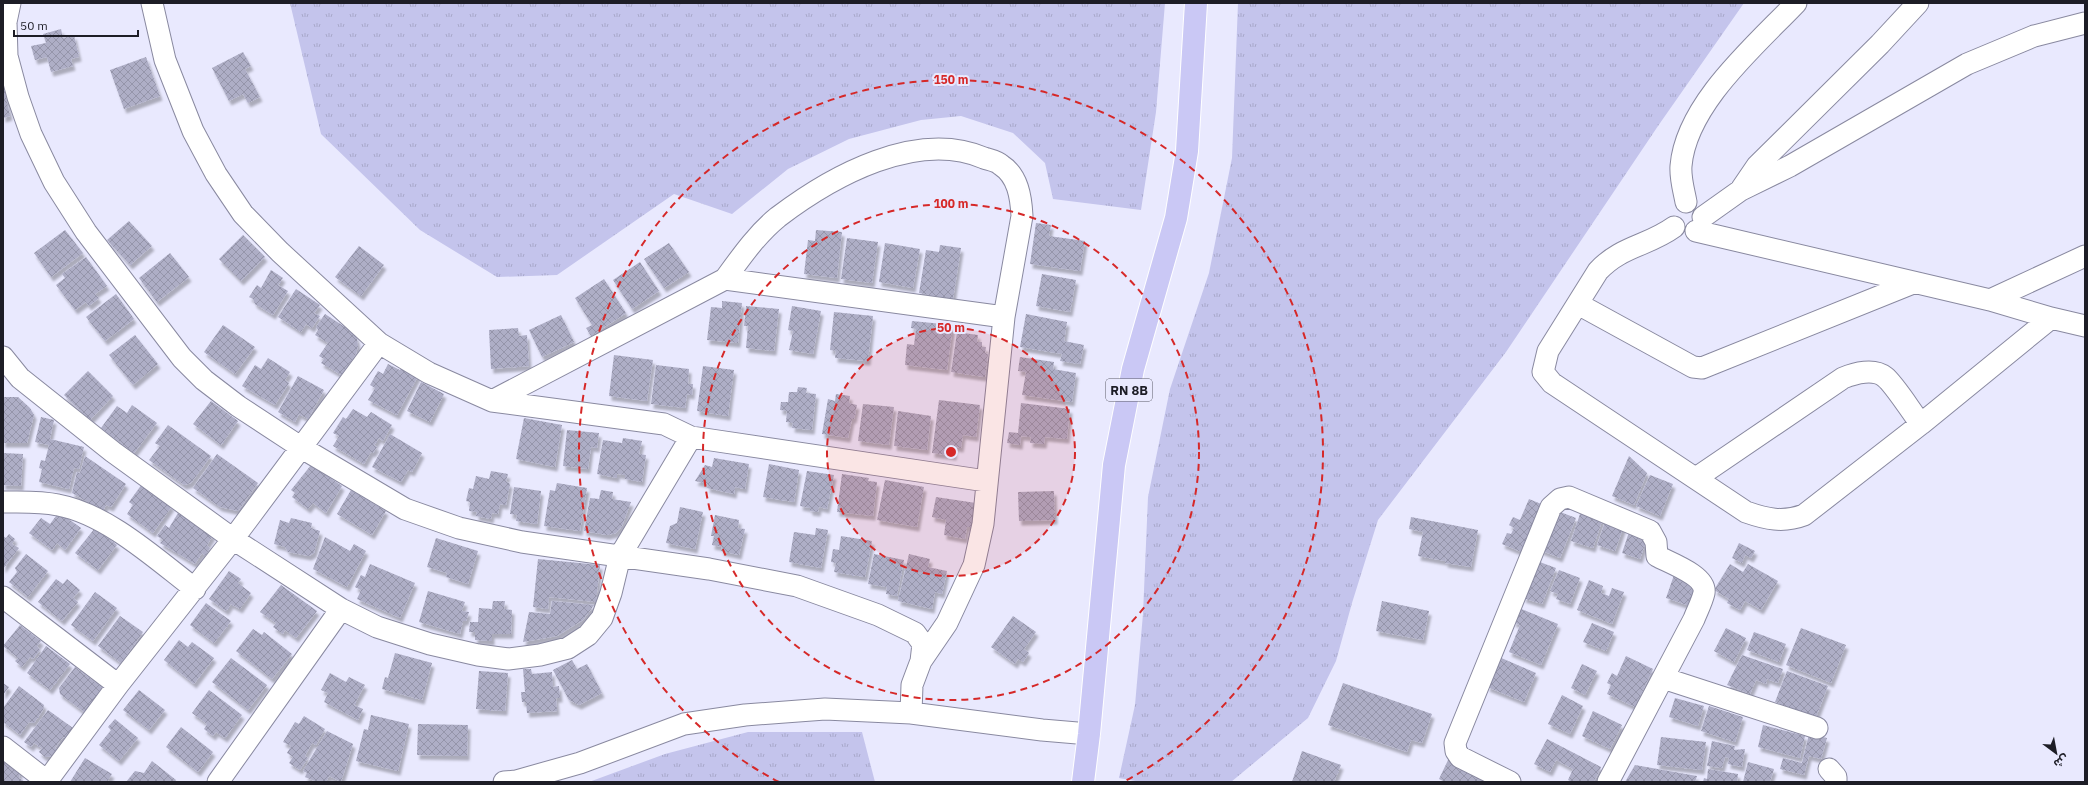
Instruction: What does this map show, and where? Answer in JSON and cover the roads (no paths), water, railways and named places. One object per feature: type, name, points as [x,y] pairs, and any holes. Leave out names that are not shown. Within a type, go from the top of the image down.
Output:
[{"type":"main road","name":"RN 8B","points":[[1083,782],[1089,734],[1114,464],[1133,369],[1176,218],[1187,151],[1196,3]]},
{"type":"street","points":[[10,3],[6,22],[7,56],[18,97],[31,134],[54,182],[86,232],[182,358],[204,380],[238,406],[302,448],[405,509],[459,528],[522,542],[709,569],[797,586],[878,615],[915,633],[923,644],[921,661]]},
{"type":"street","points":[[152,3],[165,60],[193,131],[216,174],[243,214],[280,252],[379,342],[429,373],[492,401],[664,424],[691,437],[986,481]]},
{"type":"street","points":[[1686,202],[1681,168],[1682,155],[1700,112],[1728,74],[1796,3]]},
{"type":"street","points":[[1741,190],[1757,166],[1880,44],[1918,3]]},
{"type":"street","points":[[1699,224],[1700,209],[1694,204],[1686,202],[1678,205],[1673,211],[1672,219],[1674,227],[1680,232],[1689,234],[1741,190],[1790,166],[1967,64],[2034,36],[2085,23]]},
{"type":"street","points":[[492,401],[725,279],[752,242],[778,218],[835,180],[879,161],[911,151],[938,148],[971,152],[1001,165],[1016,182],[1021,202],[1022,216],[1004,316],[986,481],[983,524],[974,565],[947,623],[921,661],[912,685],[911,713]]},
{"type":"street","points":[[1699,224],[1914,284],[1990,300],[2051,318],[2085,326]]},
{"type":"street","points":[[1674,227],[1665,234],[1621,252],[1608,260],[1598,271],[1548,351],[1543,372],[1552,382],[1746,512],[1776,520],[1791,520],[1804,516],[1921,424],[2051,318]]},
{"type":"street","points":[[1990,300],[2085,256]]},
{"type":"street","points":[[725,279],[1004,316]]},
{"type":"street","points":[[1578,304],[1693,367],[1702,368],[1914,284]]},
{"type":"street","points":[[3,747],[47,782],[118,685],[233,540],[379,342]]},
{"type":"street","points":[[3,358],[11,378],[233,540],[341,608],[377,627],[430,644],[478,655],[508,659],[540,655],[568,648],[588,635],[602,618],[611,593],[620,556],[691,437]]},
{"type":"street","points":[[1696,478],[1843,378],[1854,373],[1875,374],[1885,377],[1921,424]]},
{"type":"street","points":[[1510,782],[1460,757],[1456,751],[1455,743],[1551,507],[1560,499],[1569,497],[1650,532],[1656,542],[1657,556],[1696,576],[1703,583],[1704,592],[1694,619],[1608,782]]},
{"type":"street","points":[[3,502],[57,504],[79,510],[115,530],[195,589]]},
{"type":"street","points":[[3,597],[118,685]]},
{"type":"street","points":[[218,782],[341,608]]},
{"type":"street","points":[[1663,678],[1817,728]]},
{"type":"street","points":[[504,782],[580,762],[684,724],[745,714],[826,709],[911,713],[1035,730],[1089,734]]}]
